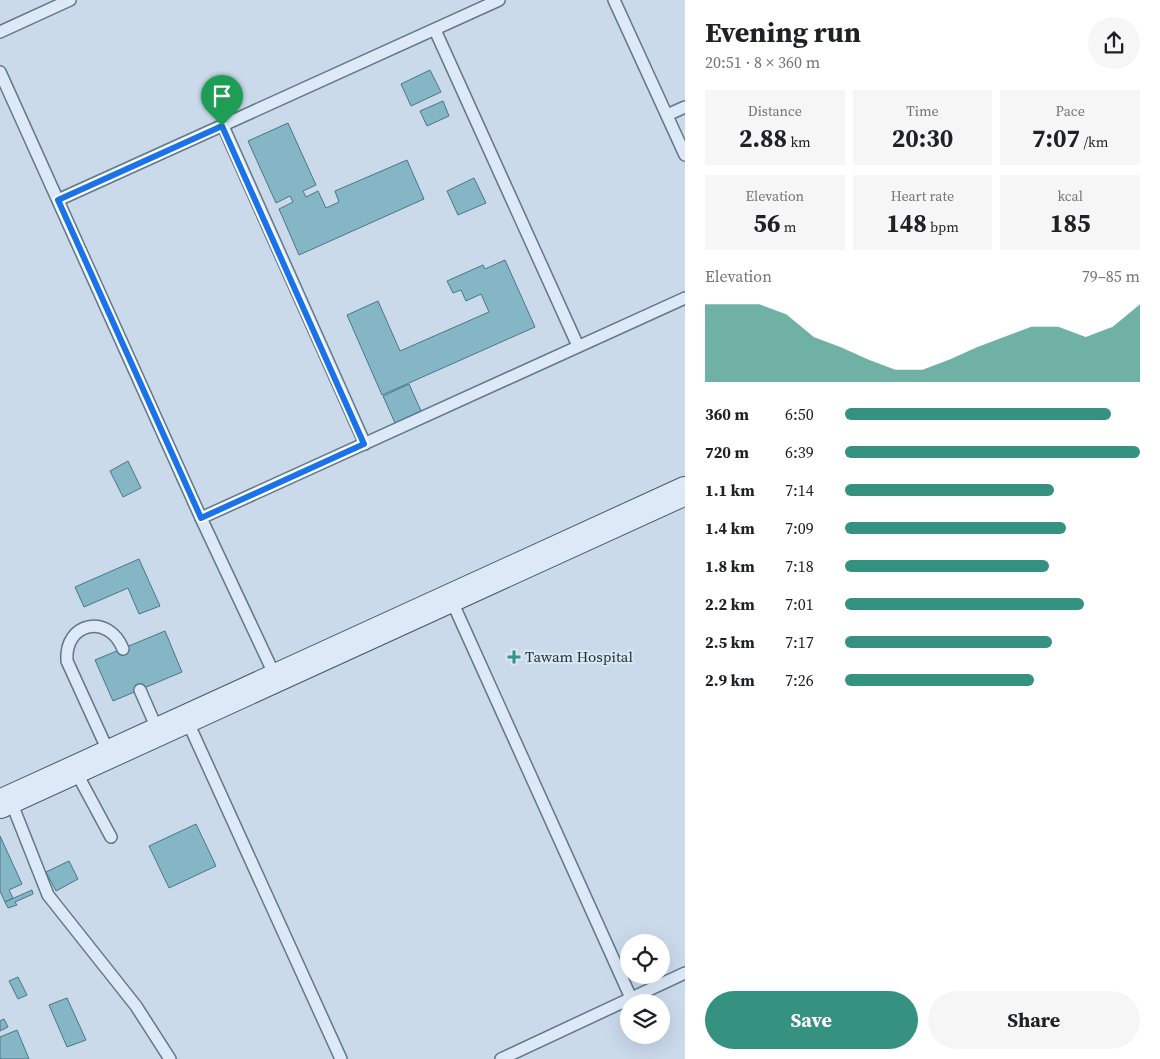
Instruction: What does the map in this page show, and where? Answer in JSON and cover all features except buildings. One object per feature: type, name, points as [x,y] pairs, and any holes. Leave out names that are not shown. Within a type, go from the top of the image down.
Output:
[{"type":"street","points":[[5,801],[685,491]]},
{"type":"lane","points":[[0,32],[70,0]]},
{"type":"lane","points":[[58,200],[499,0]]},
{"type":"lane","points":[[614,0],[685,155]]},
{"type":"lane","points":[[435,30],[578,346]]},
{"type":"lane","points":[[0,72],[201,518],[277,678]]},
{"type":"lane","points":[[667,115],[685,107]]},
{"type":"lane","points":[[222,126],[364,444]]},
{"type":"lane","points":[[201,518],[685,298]]},
{"type":"lane","points":[[450,597],[629,994]]},
{"type":"lane","points":[[109,753],[69,666],[66,651],[69,642],[75,634],[84,628],[94,626],[112,632],[119,640],[123,649]]},
{"type":"lane","points":[[140,690],[158,731]]},
{"type":"lane","points":[[186,718],[342,1059]]},
{"type":"lane","points":[[74,768],[111,837]]},
{"type":"lane","points":[[5,801],[48,894],[140,1012],[170,1059]]},
{"type":"lane","points":[[640,994],[685,973]]},
{"type":"lane","points":[[501,1059],[620,1003]]},
{"type":"place","name":"Tawam Hospital","points":[[514,657]]},
{"type":"route","points":[[222,126],[364,444],[201,518],[58,200],[222,126]]}]
